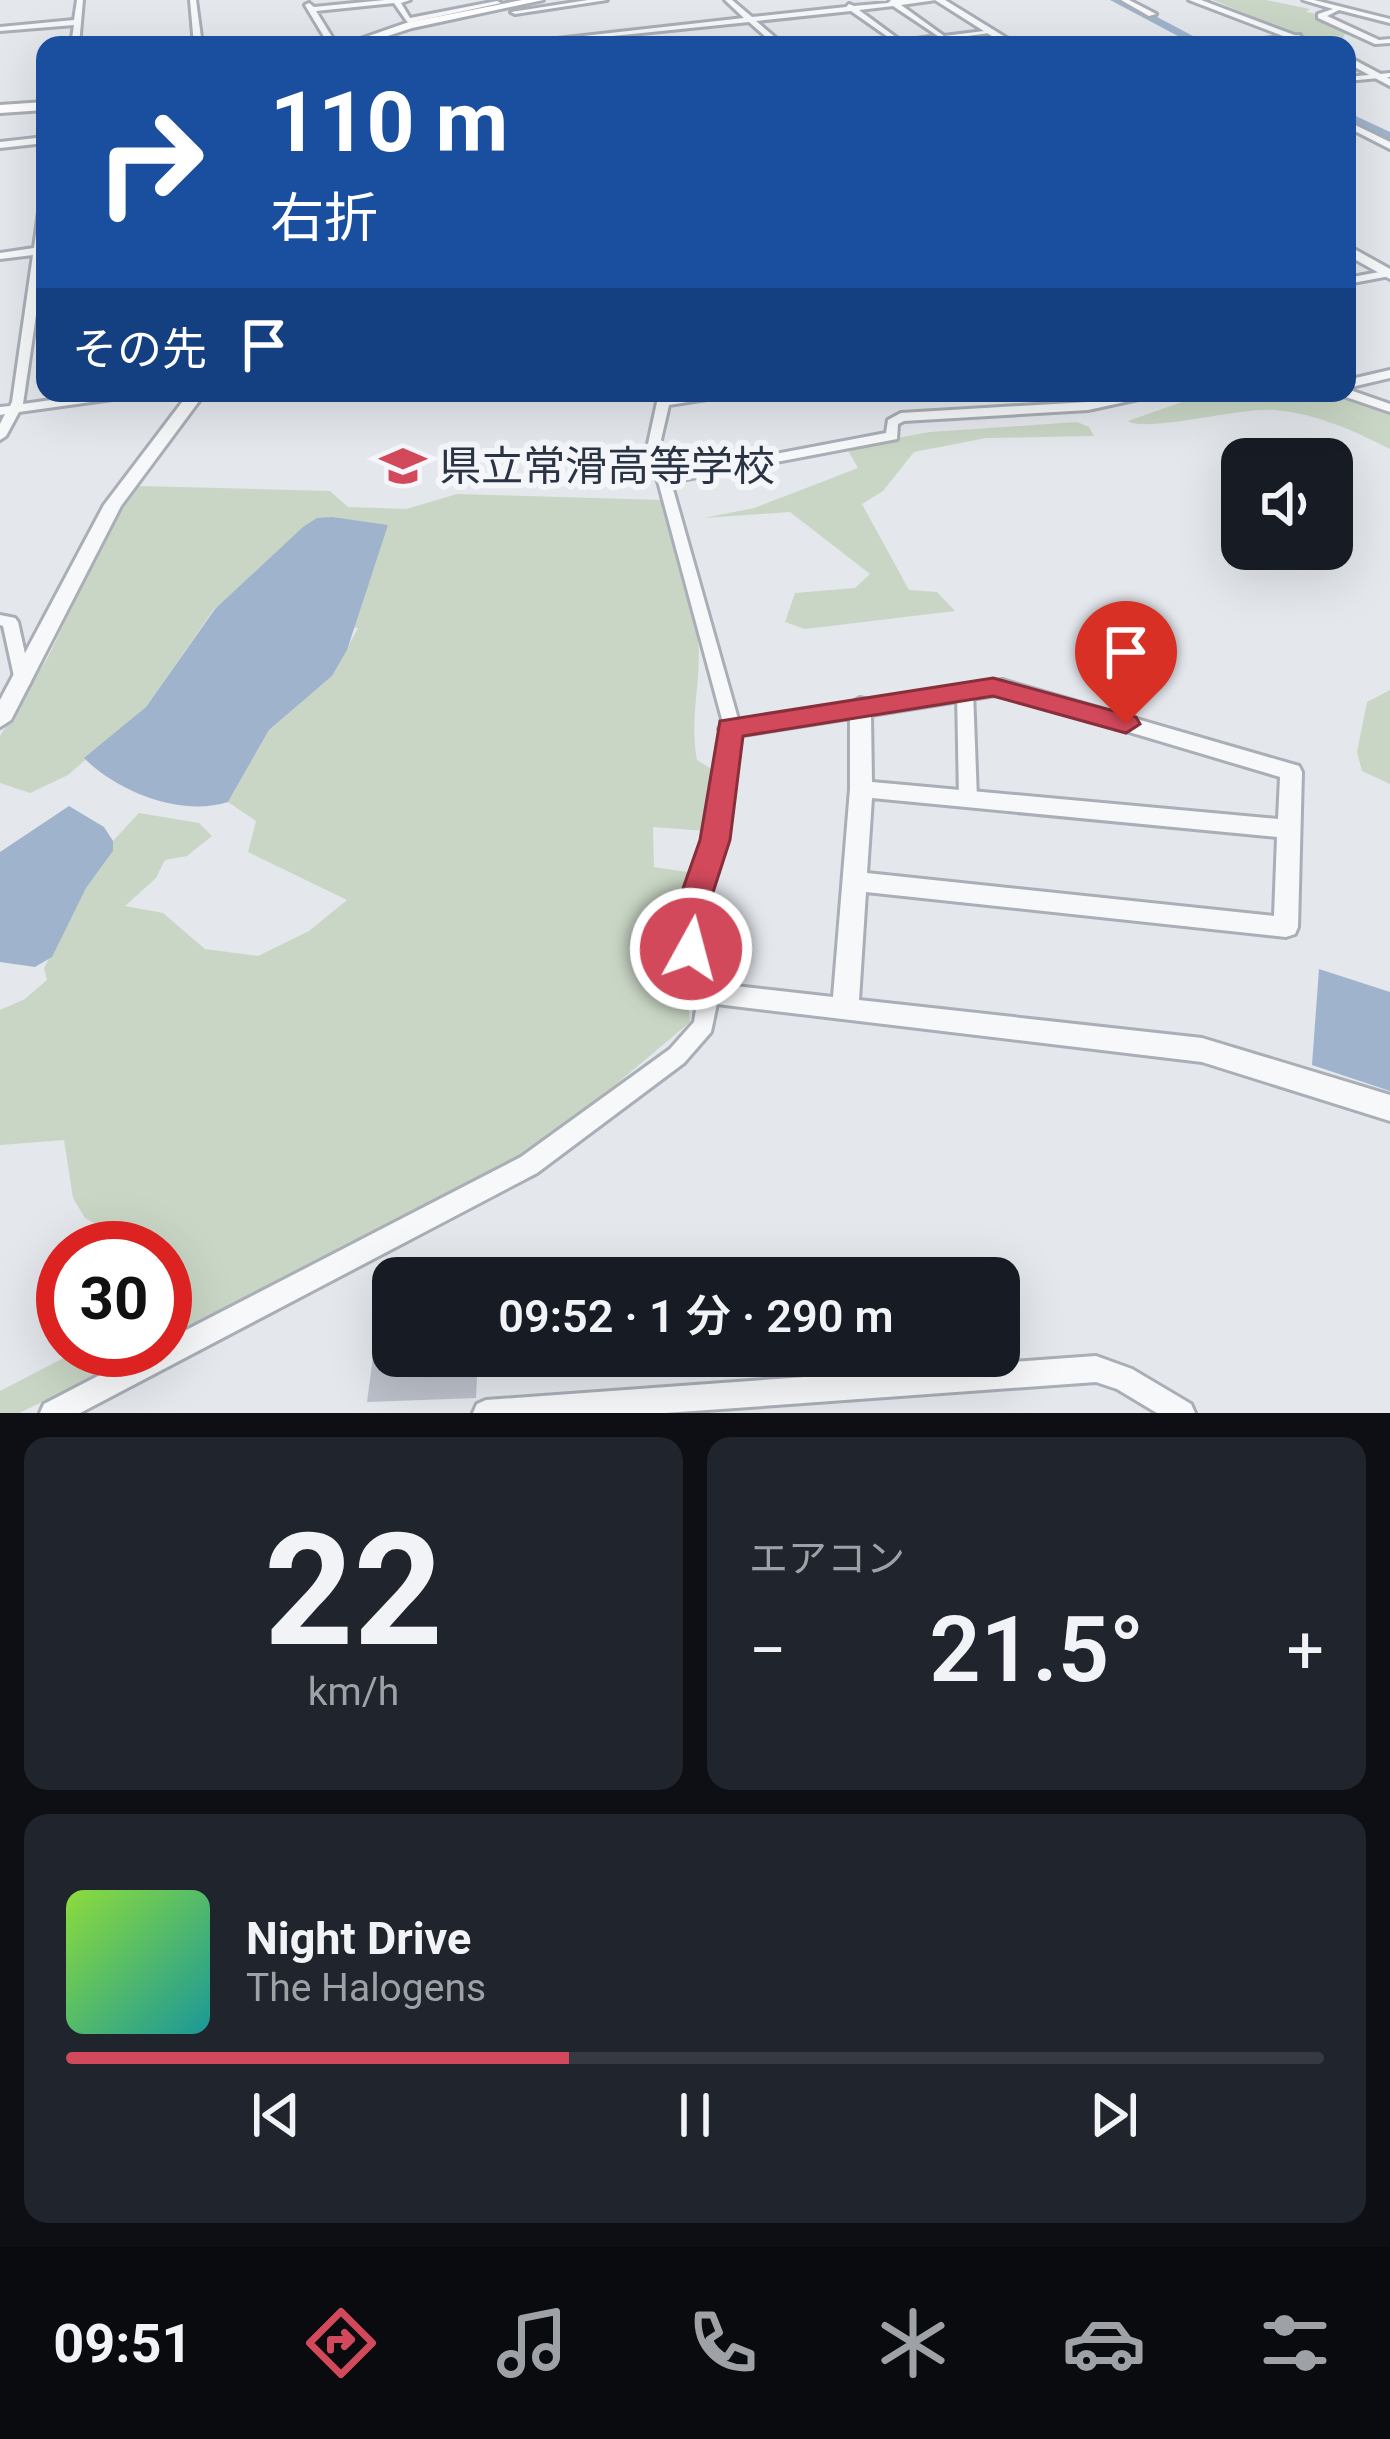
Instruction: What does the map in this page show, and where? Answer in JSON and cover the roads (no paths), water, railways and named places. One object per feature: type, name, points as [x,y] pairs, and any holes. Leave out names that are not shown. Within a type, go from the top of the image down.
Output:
[{"type":"main road","points":[[377,36],[538,0]]},
{"type":"main road","points":[[0,107],[36,105]]},
{"type":"street","points":[[76,36],[80,0]]},
{"type":"street","points":[[193,0],[197,36]]},
{"type":"street","points":[[396,0],[408,21],[507,5],[604,0]]},
{"type":"street","points":[[329,36],[310,5],[407,0]]},
{"type":"street","points":[[728,0],[769,36]]},
{"type":"street","points":[[839,0],[892,36]]},
{"type":"street","points":[[606,36],[936,0],[998,36]]},
{"type":"street","points":[[1124,0],[1152,14]]},
{"type":"street","points":[[1192,0],[1294,36]]},
{"type":"street","points":[[1306,0],[1388,23]]},
{"type":"street","points":[[891,2],[941,35],[932,36]]},
{"type":"street","points":[[507,5],[528,36]]},
{"type":"street","points":[[1336,10],[1321,16],[1378,42],[1390,40]]},
{"type":"street","points":[[0,29],[78,22]]},
{"type":"street","points":[[959,36],[992,32]]},
{"type":"street","points":[[1356,63],[1386,78]]},
{"type":"street","points":[[1356,79],[1386,78]]},
{"type":"street","points":[[1356,129],[1379,128]]},
{"type":"street","points":[[1362,130],[1390,146]]},
{"type":"street","points":[[0,145],[36,141]]},
{"type":"street","points":[[0,256],[36,252]]},
{"type":"street","points":[[1356,254],[1389,274]]},
{"type":"street","points":[[1356,280],[1389,274]]},
{"type":"street","points":[[0,436],[36,279]]},
{"type":"street","points":[[1356,386],[1390,374]]},
{"type":"street","points":[[1356,393],[1390,408]]},
{"type":"street","points":[[8,410],[64,402]]},
{"type":"street","points":[[0,720],[113,505],[190,402]]},
{"type":"street","points":[[662,402],[654,444],[730,728],[715,840],[689,917],[694,980],[709,994],[1202,1050],[1390,1108]]},
{"type":"street","points":[[663,479],[892,436],[892,423],[901,417],[1106,402]]},
{"type":"street","points":[[0,620],[10,622],[23,681]]},
{"type":"street","points":[[730,728],[1002,687],[1291,772],[1286,927],[852,881]]},
{"type":"street","points":[[965,691],[968,799]]},
{"type":"street","points":[[845,1010],[861,789],[860,705]]},
{"type":"street","points":[[861,789],[1288,830]]},
{"type":"street","points":[[53,1413],[529,1165],[677,1056],[704,1026],[709,994]]},
{"type":"street","points":[[486,1413],[1096,1370],[1123,1378],[1182,1413]]},
{"type":"water","points":[[317,518],[388,525],[347,650],[332,676],[269,730],[228,802],[190,806],[151,798],[114,781],[84,758],[146,707],[215,609],[303,527]]},
{"type":"water","points":[[69,806],[104,827],[113,851],[86,888],[52,957],[35,967],[0,962],[0,852]]},
{"type":"water","points":[[1319,969],[1390,992],[1390,1091],[1312,1065]]},
{"type":"waterway","points":[[1116,0],[1186,36]]},
{"type":"waterway","points":[[1356,121],[1390,138]]},
{"type":"place","name":"県立常滑高等学校","points":[[403,466]]}]
